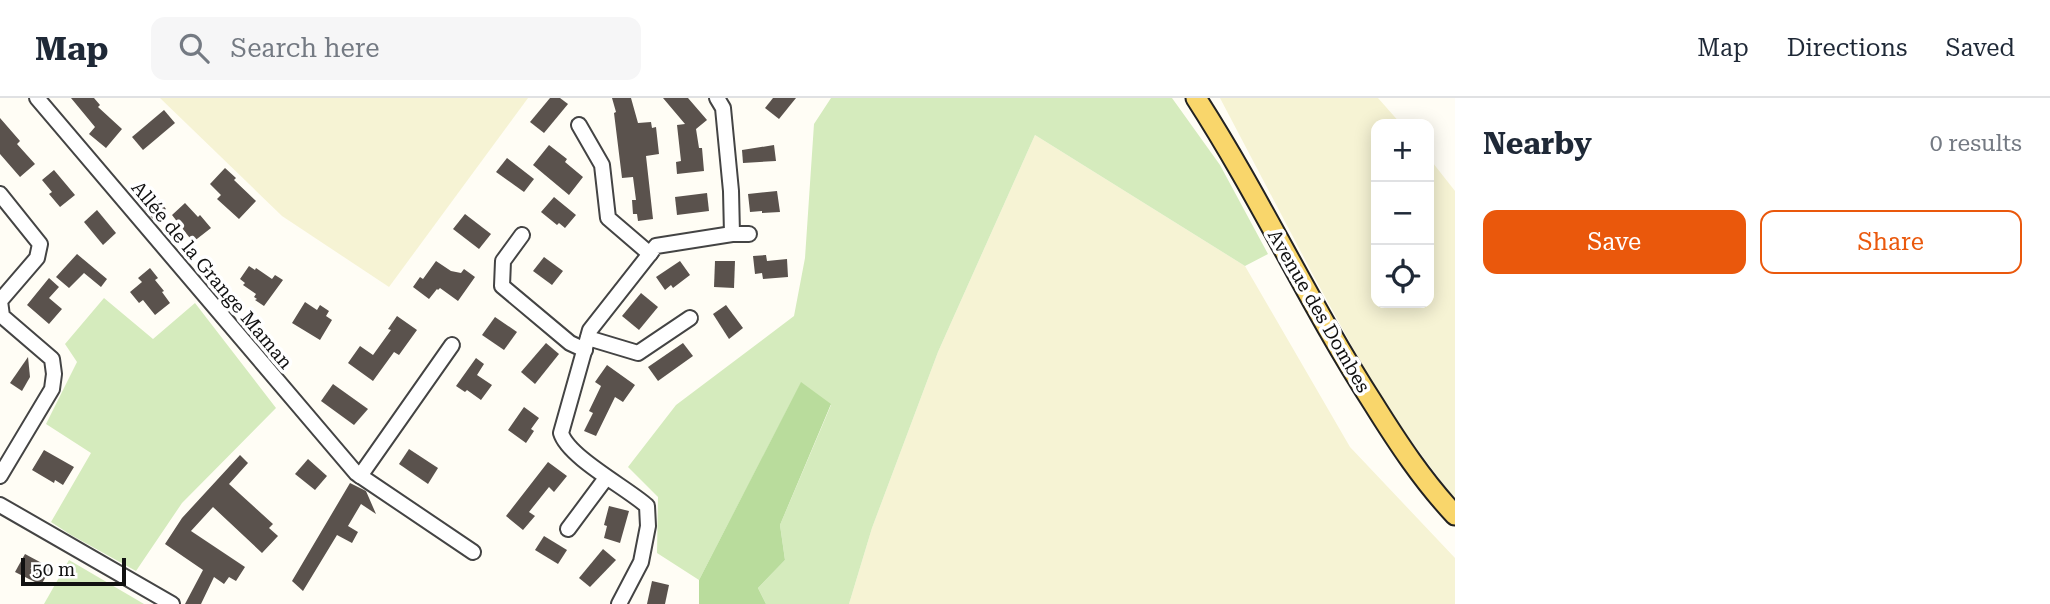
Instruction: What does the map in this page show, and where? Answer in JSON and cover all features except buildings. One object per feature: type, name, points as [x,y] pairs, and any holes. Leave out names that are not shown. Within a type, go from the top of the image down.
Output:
[{"type":"main road","name":"Avenue des Dombes","points":[[1195,98],[1223,141],[1340,353],[1402,450],[1431,489],[1455,515]]},
{"type":"street","name":"Allée de la Grange Maman","points":[[37,98],[360,476],[473,552]]},
{"type":"street","points":[[724,101],[732,234]]},
{"type":"street","points":[[579,125],[602,165],[608,219],[650,254]]},
{"type":"street","points":[[0,194],[40,244],[37,258],[0,301],[0,310],[2,316],[52,359],[54,374],[52,389],[0,476]]},
{"type":"street","points":[[619,604],[641,562],[648,526],[647,506],[638,497],[606,478],[566,444],[561,433],[590,330],[656,246],[732,234],[749,234]]},
{"type":"street","points":[[522,235],[503,261],[502,286],[570,343],[638,353],[690,318]]},
{"type":"street","points":[[360,476],[452,345]]},
{"type":"street","points":[[568,529],[606,478]]},
{"type":"street","points":[[0,505],[172,604]]},
{"type":"shaded area","points":[[160,98],[528,98],[389,287],[282,216]]},
{"type":"shaded area","points":[[1220,98],[1378,98],[1397,119],[1371,119],[1371,308],[1434,308],[1434,164],[1455,191],[1455,500],[1383,403]]},
{"type":"shaded area","points":[[1035,135],[1245,266],[1350,447],[1455,558],[1455,604],[849,604],[872,528],[938,352]]},
{"type":"green space","points":[[831,98],[1172,98],[1220,165],[1268,254],[1245,266],[1035,135],[938,352],[872,528],[849,604],[766,604],[758,588],[785,560],[780,525],[831,405],[801,383],[699,580],[657,553],[658,497],[628,467],[676,405],[794,316],[805,258],[814,124]]},
{"type":"green space","points":[[104,298],[153,339],[195,303],[276,408],[182,503],[136,571],[51,522],[91,453],[46,424],[77,362],[65,344]]},
{"type":"green space","points":[[801,382],[831,404],[780,525],[785,560],[758,588],[766,604],[699,604],[699,580]]},
{"type":"green space","points":[[69,560],[144,604],[44,604]]}]
